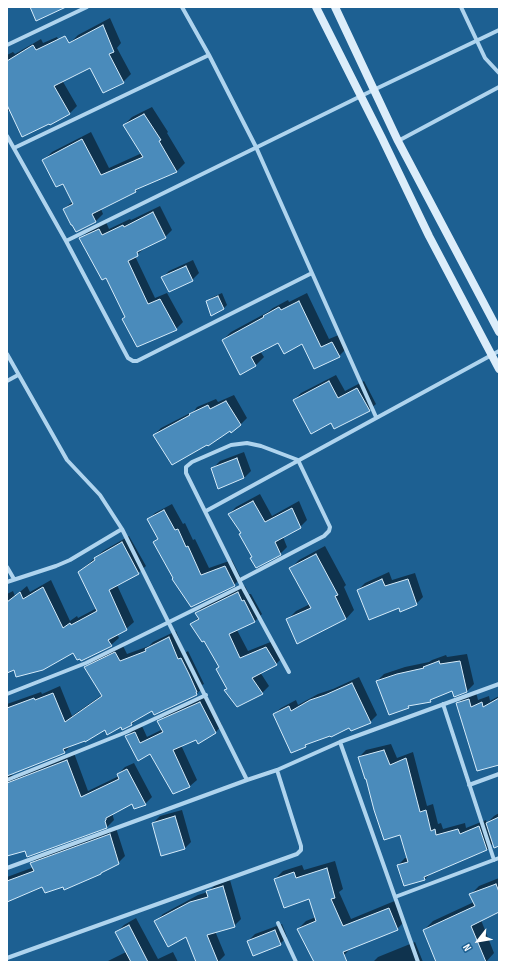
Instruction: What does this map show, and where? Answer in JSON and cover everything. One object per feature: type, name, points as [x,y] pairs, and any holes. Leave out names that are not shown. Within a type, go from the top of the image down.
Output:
[{"type":"street","points":[[7,45],[87,7]]},
{"type":"street","points":[[182,7],[256,147],[376,417]]},
{"type":"street","points":[[316,7],[429,236],[499,369]]},
{"type":"street","points":[[335,7],[398,141],[499,332]]},
{"type":"street","points":[[461,7],[485,58],[499,73]]},
{"type":"street","points":[[66,240],[499,30]]},
{"type":"street","points":[[14,148],[209,56]]},
{"type":"street","points":[[398,141],[499,87]]},
{"type":"street","points":[[7,136],[66,240],[128,358],[133,361],[137,361],[312,273]]},
{"type":"street","points":[[206,511],[499,351]]},
{"type":"street","points":[[7,354],[67,460],[100,495],[122,529],[247,780]]},
{"type":"street","points":[[7,381],[18,375]]},
{"type":"street","points":[[240,580],[324,536],[329,531],[330,527],[298,460],[261,446],[247,443],[232,445],[192,462],[186,467],[186,473],[242,586],[289,672]]},
{"type":"street","points":[[7,582],[70,560],[122,529]]},
{"type":"street","points":[[7,567],[14,580]]},
{"type":"street","points":[[7,694],[86,663],[242,586]]},
{"type":"street","points":[[7,868],[277,770],[340,742],[499,684]]},
{"type":"street","points":[[7,780],[124,733],[206,695]]},
{"type":"street","points":[[442,704],[494,860]]},
{"type":"street","points":[[340,742],[418,962]]},
{"type":"street","points":[[7,958],[297,854],[301,850],[301,846],[277,770]]},
{"type":"street","points":[[469,785],[499,774]]},
{"type":"street","points":[[395,897],[499,858]]},
{"type":"street","points":[[278,923],[296,962]]},
{"type":"building","points":[[30,7],[66,7],[36,21]]},
{"type":"building","points":[[103,25],[114,52],[109,54],[124,83],[103,93],[90,68],[54,86],[70,114],[50,125],[49,124],[22,137],[7,105],[7,61],[33,45],[36,50],[65,36],[69,43]]},
{"type":"building","points":[[144,114],[161,140],[159,141],[177,172],[135,190],[136,192],[92,214],[96,222],[76,232],[63,209],[73,204],[63,184],[56,187],[42,160],[82,139],[101,175],[143,157],[123,125]]},
{"type":"building","points":[[153,212],[166,238],[137,252],[138,256],[128,261],[148,304],[160,299],[177,330],[137,347],[122,319],[125,317],[106,278],[102,280],[79,238],[99,229],[102,235],[123,225],[124,227]]},
{"type":"building","points":[[186,266],[193,281],[169,292],[161,277]]},
{"type":"building","points":[[218,296],[224,309],[211,316],[206,301]]},
{"type":"building","points":[[299,301],[321,347],[332,342],[340,357],[314,369],[302,344],[284,354],[278,343],[251,357],[256,366],[240,375],[222,340],[279,307],[281,310]]},
{"type":"building","points":[[329,381],[338,398],[357,388],[370,411],[334,429],[331,423],[311,434],[293,400]]},
{"type":"building","points":[[226,401],[241,425],[231,433],[230,431],[208,446],[207,445],[172,465],[153,435],[208,405],[210,409]]},
{"type":"building","points":[[237,458],[244,478],[218,489],[211,468]]},
{"type":"building","points":[[253,501],[265,522],[292,508],[301,528],[275,542],[281,555],[256,568],[250,558],[252,557],[239,534],[241,533],[228,514]]},
{"type":"building","points":[[164,510],[175,530],[178,529],[186,547],[188,546],[201,575],[225,566],[235,586],[191,607],[172,579],[173,578],[153,542],[158,539],[147,519]]},
{"type":"building","points":[[122,542],[139,574],[109,590],[127,630],[108,640],[112,646],[81,661],[80,659],[77,660],[73,653],[43,670],[16,677],[14,670],[7,673],[7,602],[20,592],[23,599],[43,587],[63,628],[70,623],[71,625],[97,611],[78,572],[95,560],[94,558]]},
{"type":"building","points":[[316,554],[338,595],[335,596],[346,619],[297,644],[286,619],[311,608],[289,568]]},
{"type":"building","points":[[382,579],[385,586],[408,579],[417,605],[400,612],[399,608],[369,620],[357,590]]},
{"type":"building","points":[[238,592],[242,601],[244,600],[255,622],[229,634],[240,658],[266,647],[277,665],[252,678],[263,694],[237,707],[224,690],[227,689],[216,669],[219,667],[204,641],[202,642],[190,624],[199,619],[195,613]]},
{"type":"building","points":[[169,637],[178,659],[181,658],[189,674],[197,695],[154,715],[152,711],[122,730],[121,727],[107,735],[105,730],[85,742],[63,749],[65,753],[7,776],[7,708],[53,693],[65,722],[102,696],[84,667],[115,652],[120,661],[146,651],[145,649]]},
{"type":"building","points":[[439,661],[440,664],[460,661],[467,692],[454,697],[452,691],[430,700],[431,702],[408,706],[409,708],[389,715],[376,681],[397,674],[424,668],[423,667]]},
{"type":"building","points":[[352,683],[371,723],[351,731],[349,728],[331,737],[330,736],[305,745],[306,747],[291,753],[273,714],[289,706],[291,711],[310,700]]},
{"type":"building","points":[[499,698],[499,765],[477,771],[456,703],[469,699],[471,707],[482,702],[483,707]]},
{"type":"building","points":[[200,702],[216,733],[198,744],[196,740],[173,750],[190,787],[173,794],[150,754],[138,761],[125,736],[135,732],[140,743],[163,732],[157,721]]},
{"type":"building","points":[[384,750],[390,765],[406,758],[420,812],[426,810],[431,831],[435,829],[436,835],[458,829],[460,834],[479,826],[487,850],[424,877],[425,880],[404,886],[397,865],[408,862],[400,835],[384,840],[358,757]]},
{"type":"building","points":[[67,760],[81,797],[119,779],[117,774],[127,769],[146,805],[134,809],[132,804],[106,818],[105,821],[107,828],[27,857],[25,851],[7,856],[7,783]]},
{"type":"building","points":[[175,816],[185,849],[161,856],[152,823]]},
{"type":"building","points":[[499,817],[499,846],[494,848],[486,823]]},
{"type":"building","points":[[110,834],[119,864],[101,874],[64,890],[63,887],[45,893],[42,887],[7,902],[7,881],[34,871],[30,863]]},
{"type":"building","points":[[327,868],[335,898],[331,899],[343,926],[389,908],[398,930],[343,952],[347,962],[314,962],[297,929],[316,921],[309,899],[284,908],[274,879],[294,872],[296,878]]},
{"type":"building","points":[[496,884],[499,892],[499,912],[471,926],[486,962],[436,962],[423,930],[475,906],[469,894]]},
{"type":"building","points":[[223,886],[235,927],[207,935],[218,962],[196,962],[186,937],[168,947],[154,921],[190,902],[208,897],[206,891]]},
{"type":"building","points":[[129,925],[148,962],[131,962],[115,932]]},
{"type":"building","points":[[275,930],[281,945],[253,956],[247,941]]}]
